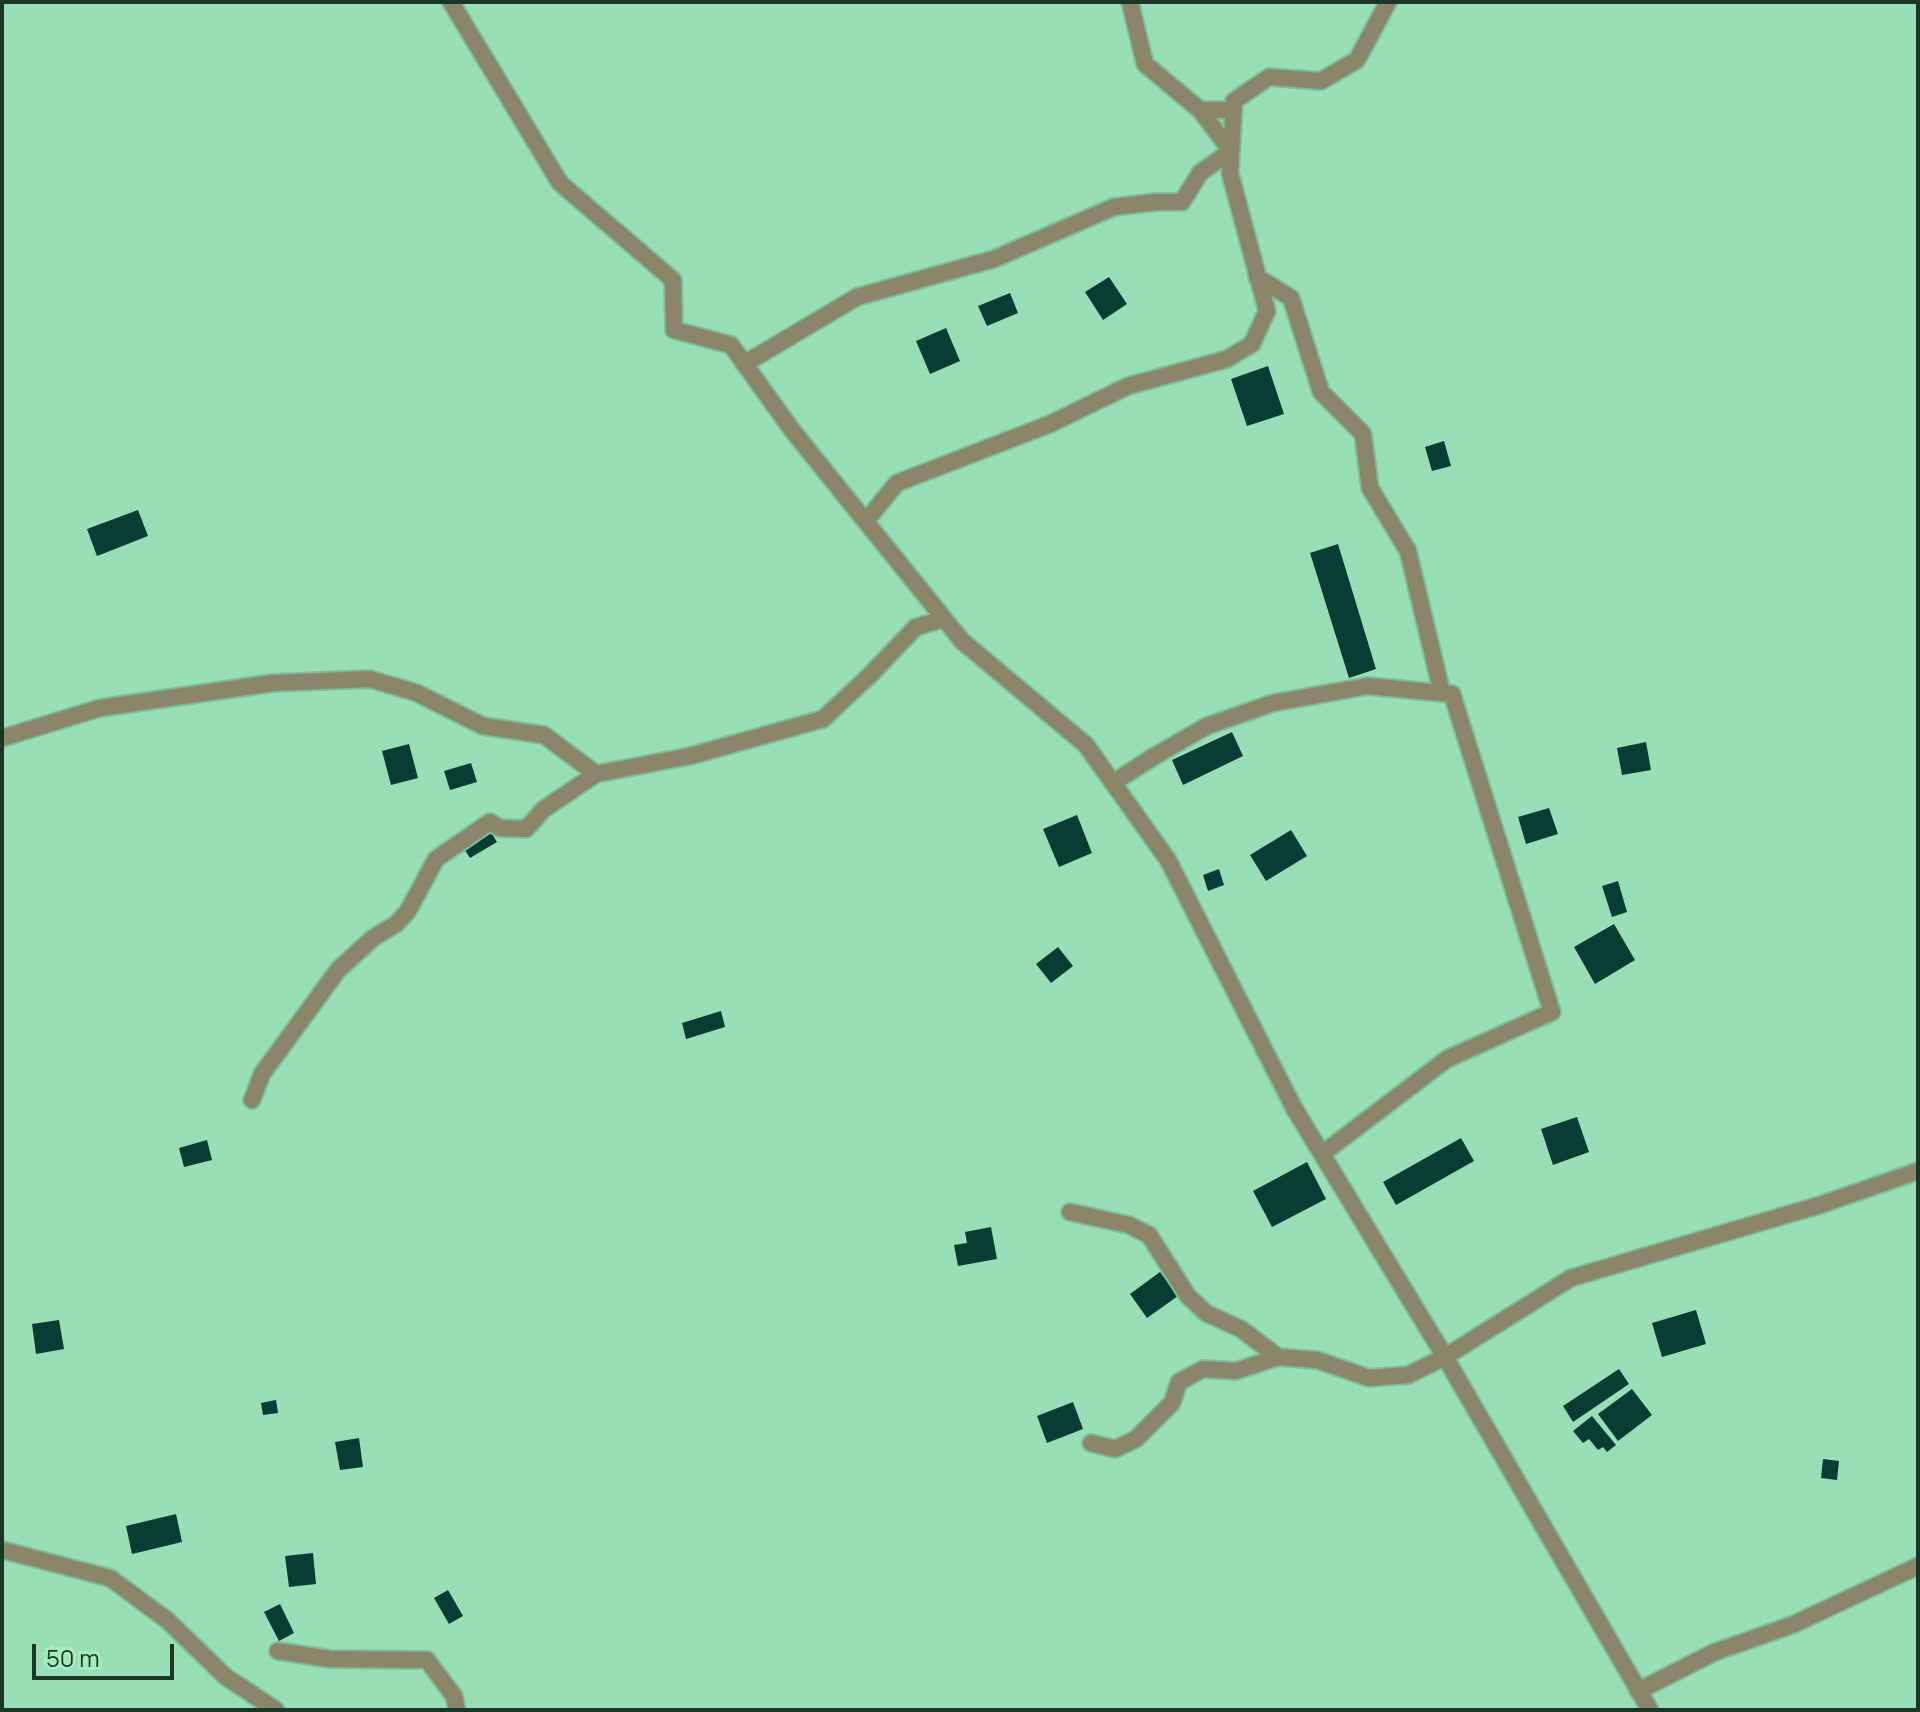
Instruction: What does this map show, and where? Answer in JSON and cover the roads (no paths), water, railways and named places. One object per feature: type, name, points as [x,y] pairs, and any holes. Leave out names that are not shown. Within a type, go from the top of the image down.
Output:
[{"type":"street","points":[[451,2],[560,183],[673,280],[674,330],[731,345],[792,430],[962,641],[1086,745],[1168,860],[1294,1108],[1445,1357],[1650,1710]]},
{"type":"street","points":[[1130,2],[1145,64],[1200,110],[1231,151]]},
{"type":"street","points":[[866,521],[897,483],[1050,424],[1128,386],[1227,359],[1252,344],[1267,311],[1230,173],[1234,101],[1269,77],[1321,81],[1357,60],[1388,2]]},
{"type":"street","points":[[1200,110],[1233,110]]},
{"type":"street","points":[[744,364],[857,297],[994,259],[1114,207],[1182,202],[1200,173],[1231,151]]},
{"type":"street","points":[[1257,277],[1291,298],[1321,392],[1363,434],[1370,488],[1408,551],[1442,693]]},
{"type":"street","points":[[252,1100],[262,1074],[338,970],[408,911],[436,859],[490,822],[500,828],[526,829],[544,809],[596,774],[690,756],[823,719],[916,627],[944,619]]},
{"type":"street","points":[[2,738],[100,708],[273,683],[370,679],[417,693],[483,726],[544,735],[596,774]]},
{"type":"street","points":[[1113,783],[1207,726],[1273,703],[1368,686],[1452,694],[1552,1012],[1447,1059],[1322,1154]]},
{"type":"street","points":[[1091,1443],[1115,1449],[1136,1439],[1172,1403],[1179,1382],[1203,1369],[1236,1371],[1278,1357],[1317,1360],[1369,1378],[1408,1375],[1445,1357],[1571,1278],[1820,1205],[1918,1171]]},
{"type":"street","points":[[1070,1212],[1129,1225],[1149,1235],[1188,1296],[1206,1313],[1241,1329],[1278,1357]]},
{"type":"street","points":[[2,1550],[110,1578],[167,1620],[226,1677],[276,1710]]},
{"type":"street","points":[[1638,1691],[1715,1652],[1792,1625],[1918,1566]]},
{"type":"street","points":[[278,1651],[330,1659],[427,1660],[454,1696],[457,1710]]}]
